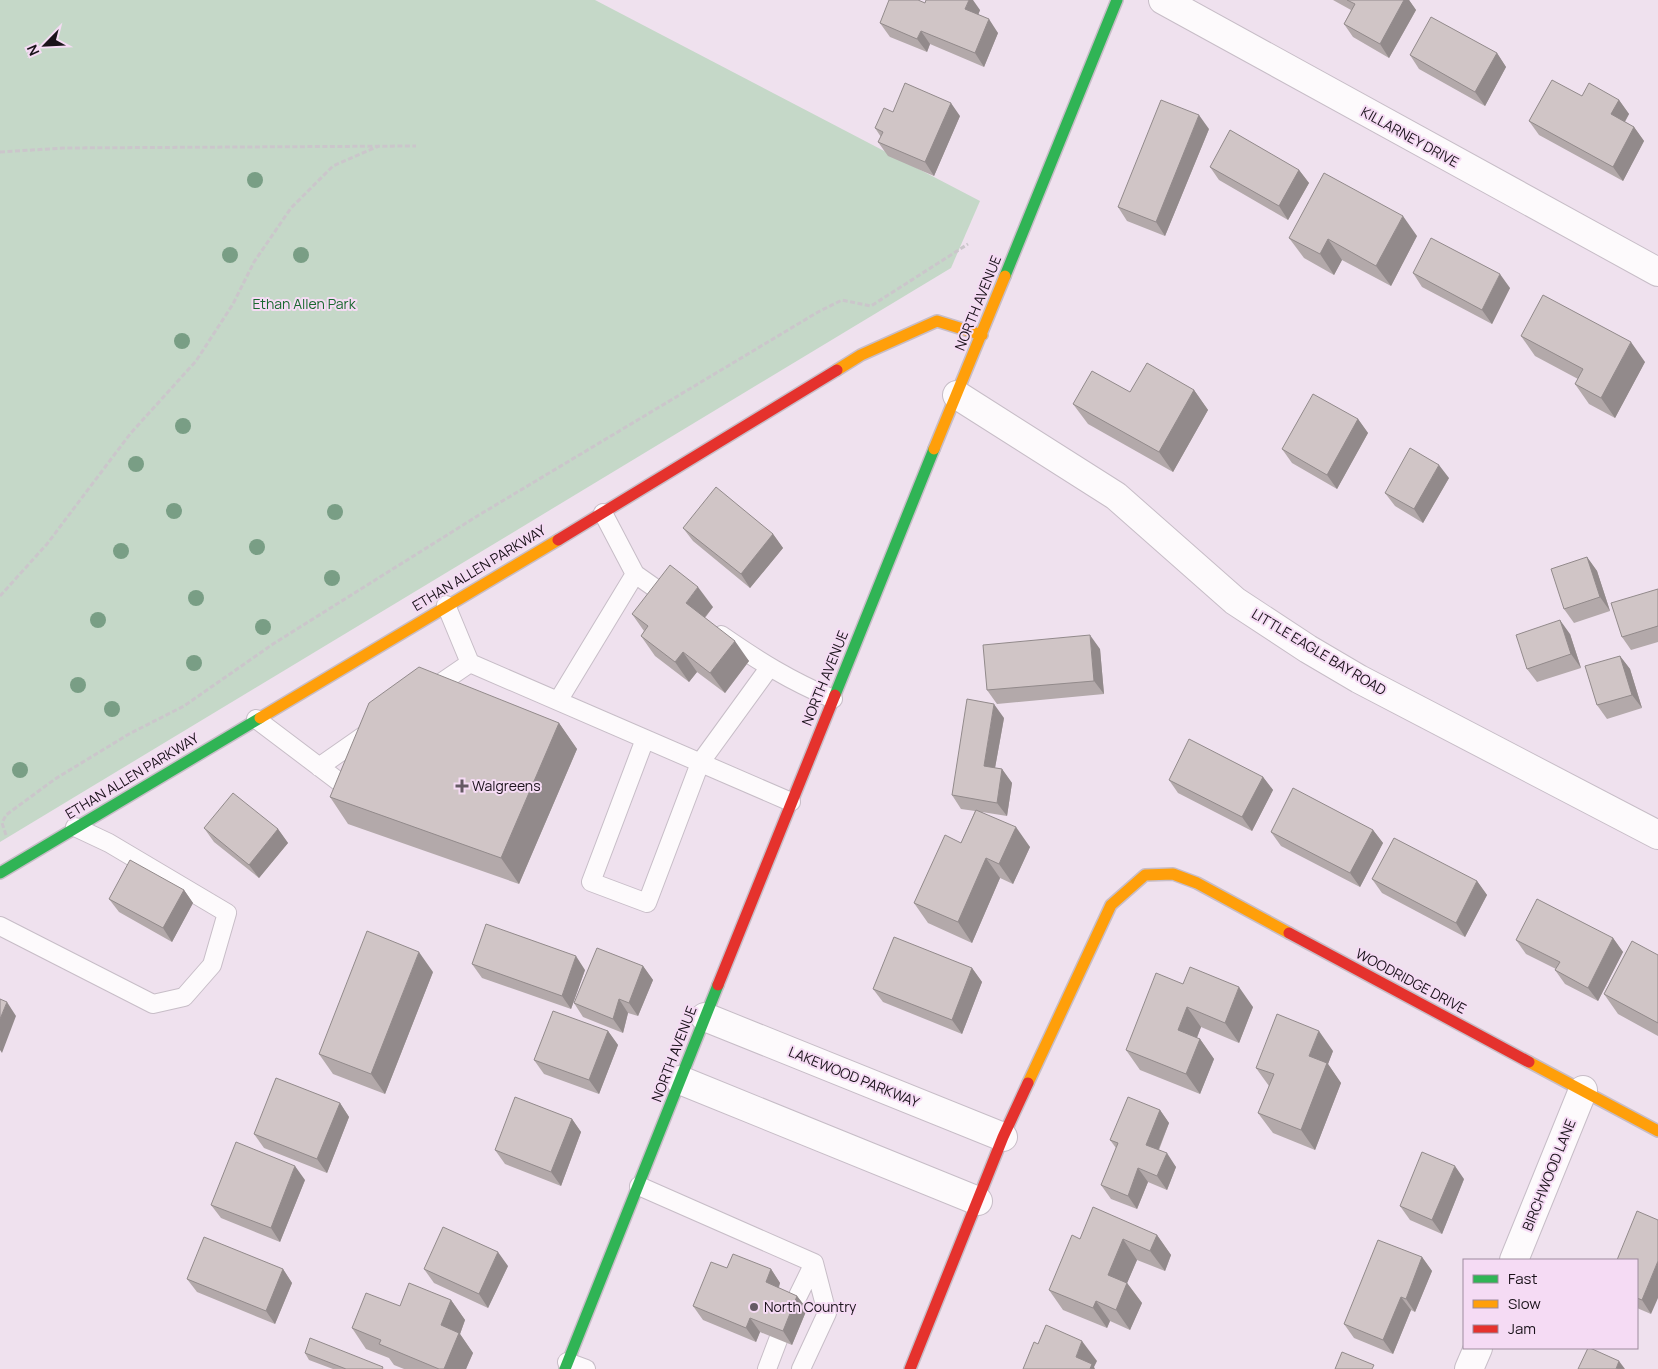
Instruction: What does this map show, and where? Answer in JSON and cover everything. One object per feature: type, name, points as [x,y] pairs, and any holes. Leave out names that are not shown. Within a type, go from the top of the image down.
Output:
[{"type":"street","name":"NORTH AVENUE","points":[[566,1366],[791,802],[1117,0]]},
{"type":"street","name":"KILLARNEY DRIVE","points":[[1163,0],[1658,272]]},
{"type":"street","name":"ETHAN ALLEN PARKWAY","points":[[0,873],[603,513],[861,355],[937,321],[982,335]]},
{"type":"street","name":"LITTLE EAGLE BAY ROAD","points":[[957,395],[1116,496],[1216,586],[1264,622],[1359,679],[1658,835]]},
{"type":"street","name":"WOODRIDGE DRIVE","points":[[1003,1137],[1112,904],[1145,875],[1173,874],[1197,883],[1658,1131]]},
{"type":"street","name":"LAKEWOOD PARKWAY","points":[[705,1017],[1003,1137]]},
{"type":"street","points":[[680,1080],[978,1201]]},
{"type":"street","name":"BIRCHWOOD LANE","points":[[1514,1259],[1584,1090]]},
{"type":"street","points":[[910,1369],[1003,1137]]},
{"type":"street","points":[[1469,1369],[1478,1349]]},
{"type":"lane","points":[[603,513],[635,574],[673,600]]},
{"type":"lane","points":[[558,701],[635,574]]},
{"type":"lane","points":[[446,605],[470,663],[791,802]]},
{"type":"lane","points":[[710,626],[769,668],[795,682],[833,698]]},
{"type":"lane","points":[[414,701],[470,663]]},
{"type":"lane","points":[[645,739],[591,882],[647,903],[700,763],[769,668]]},
{"type":"lane","points":[[256,719],[350,790]]},
{"type":"lane","points":[[319,766],[382,723]]},
{"type":"lane","points":[[0,926],[154,1004],[184,997],[212,965],[227,913],[110,843],[75,827]]},
{"type":"lane","points":[[639,1186],[814,1263]]},
{"type":"lane","points":[[794,1304],[814,1263]]},
{"type":"lane","points":[[801,1369],[827,1313],[814,1263]]},
{"type":"lane","points":[[766,1369],[778,1340]]},
{"type":"lane","points":[[566,1366],[586,1369]]},
{"type":"path","points":[[0,596],[47,544],[130,434],[196,361],[233,304],[254,262],[291,208],[333,166],[379,146]]},
{"type":"path","points":[[0,152],[64,148],[416,146]]},
{"type":"path","points":[[8,840],[2,823],[6,815],[55,779],[129,734],[184,706],[273,644],[471,520],[818,312],[842,300],[871,306],[968,244]]},
{"type":"green space","name":"Ethan Allen Park","points":[[0,0],[595,0],[980,201],[951,268],[0,842]]},
{"type":"building","points":[[889,0],[918,0],[925,3],[926,0],[969,0],[965,9],[989,19],[975,53],[921,31],[917,39],[880,23]]},
{"type":"building","points":[[1347,0],[1404,0],[1380,44],[1344,24],[1355,4]]},
{"type":"building","points":[[1431,17],[1497,53],[1475,92],[1410,55]]},
{"type":"building","points":[[1552,80],[1582,96],[1589,83],[1619,100],[1611,114],[1634,127],[1613,167],[1529,121]]},
{"type":"building","points":[[905,83],[951,103],[925,162],[878,142],[883,132],[875,128],[884,108],[893,112]]},
{"type":"building","points":[[1161,100],[1199,115],[1156,222],[1118,207]]},
{"type":"building","points":[[1230,130],[1299,170],[1279,206],[1210,167]]},
{"type":"building","points":[[1324,173],[1403,216],[1376,266],[1328,239],[1320,254],[1289,238]]},
{"type":"building","points":[[1431,238],[1500,274],[1482,310],[1413,273]]},
{"type":"building","points":[[1543,295],[1631,342],[1601,398],[1575,384],[1583,369],[1521,336]]},
{"type":"building","points":[[1147,363],[1194,390],[1159,452],[1073,404],[1092,371],[1130,392]]},
{"type":"building","points":[[1313,394],[1358,419],[1327,475],[1282,449]]},
{"type":"building","points":[[1410,448],[1439,465],[1414,509],[1385,493]]},
{"type":"building","points":[[716,487],[773,534],[741,574],[683,528]]},
{"type":"building","points":[[1587,557],[1600,597],[1564,609],[1551,569]]},
{"type":"building","points":[[670,565],[698,587],[686,603],[735,641],[710,673],[683,652],[675,662],[641,636],[648,626],[632,614]]},
{"type":"building","points":[[1658,589],[1658,626],[1622,637],[1611,603]]},
{"type":"building","points":[[1560,620],[1571,654],[1527,669],[1516,635]]},
{"type":"building","points":[[1090,635],[1094,681],[987,690],[983,645]]},
{"type":"building","points":[[1620,656],[1632,695],[1597,705],[1585,666]]},
{"type":"building","name":"Walgreens","points":[[419,667],[559,723],[501,858],[330,797],[369,703]]},
{"type":"building","points":[[967,699],[994,704],[984,766],[1002,769],[997,803],[952,795]]},
{"type":"building","points":[[1189,739],[1263,777],[1242,817],[1169,780]]},
{"type":"building","points":[[1293,788],[1373,830],[1350,873],[1271,832]]},
{"type":"building","points":[[233,793],[278,829],[249,865],[204,828]]},
{"type":"building","points":[[976,810],[1016,827],[999,864],[986,858],[958,922],[914,903],[945,835],[961,843]]},
{"type":"building","points":[[1394,838],[1477,881],[1456,923],[1372,879]]},
{"type":"building","points":[[130,860],[184,890],[163,928],[109,899]]},
{"type":"building","points":[[1537,899],[1613,938],[1588,988],[1555,970],[1560,962],[1516,940]]},
{"type":"building","points":[[486,924],[576,956],[562,996],[472,964]]},
{"type":"building","points":[[367,931],[419,952],[371,1074],[319,1054]]},
{"type":"building","points":[[894,937],[972,968],[952,1020],[873,989]]},
{"type":"building","points":[[1632,941],[1658,955],[1658,1023],[1604,994]]},
{"type":"building","points":[[597,948],[643,966],[629,1003],[619,999],[613,1019],[574,1003]]},
{"type":"building","points":[[1190,967],[1239,987],[1225,1023],[1187,1007],[1178,1030],[1200,1039],[1186,1074],[1126,1050],[1156,973],[1183,984]]},
{"type":"building","points":[[0,999],[7,1002],[0,1019]]},
{"type":"building","points":[[553,1011],[608,1031],[589,1080],[534,1060]]},
{"type":"building","points":[[1277,1014],[1319,1031],[1309,1056],[1327,1063],[1301,1130],[1258,1113],[1274,1074],[1256,1068]]},
{"type":"building","points":[[276,1078],[340,1103],[317,1159],[254,1134]]},
{"type":"building","points":[[515,1097],[572,1119],[551,1172],[495,1150]]},
{"type":"building","points":[[1128,1097],[1160,1110],[1146,1145],[1167,1153],[1157,1176],[1138,1168],[1128,1196],[1101,1185],[1118,1143],[1110,1140]]},
{"type":"building","points":[[236,1142],[295,1166],[271,1228],[211,1205]]},
{"type":"building","points":[[1422,1152],[1455,1166],[1432,1220],[1400,1206]]},
{"type":"building","points":[[1093,1207],[1157,1235],[1150,1251],[1123,1239],[1108,1275],[1127,1283],[1116,1310],[1096,1301],[1093,1308],[1049,1290],[1072,1235],[1080,1239]]},
{"type":"building","points":[[1637,1211],[1658,1220],[1658,1261],[1642,1300],[1638,1298],[1638,1259],[1617,1259]]},
{"type":"building","points":[[443,1227],[498,1252],[479,1294],[424,1269]]},
{"type":"building","points":[[204,1237],[283,1269],[266,1311],[187,1279]]},
{"type":"building","points":[[1378,1240],[1422,1257],[1406,1299],[1401,1297],[1383,1340],[1344,1324]]},
{"type":"building","name":"North Country","points":[[733,1254],[771,1269],[766,1282],[797,1296],[783,1331],[750,1318],[746,1328],[693,1306],[711,1262],[727,1268]]},
{"type":"building","points":[[409,1283],[451,1300],[441,1325],[459,1333],[444,1369],[439,1369],[379,1344],[381,1340],[352,1328],[366,1293],[400,1306]]},
{"type":"building","points":[[1046,1325],[1082,1341],[1076,1357],[1092,1364],[1090,1369],[1023,1369],[1034,1342],[1038,1344]]},
{"type":"building","points":[[310,1338],[383,1367],[382,1369],[346,1369],[305,1353]]},
{"type":"building","points":[[1588,1349],[1592,1349],[1619,1361],[1616,1369],[1578,1369]]},
{"type":"building","points":[[1342,1352],[1374,1365],[1372,1369],[1335,1369]]},
{"type":"traffic: fast","points":[[1005,276],[1117,0]]},
{"type":"traffic: fast","points":[[835,695],[934,449]]},
{"type":"traffic: fast","points":[[0,873],[260,718]]},
{"type":"traffic: fast","points":[[565,1369],[718,985]]},
{"type":"traffic: slow","points":[[934,449],[1005,276]]},
{"type":"traffic: slow","points":[[837,370],[861,355],[937,321],[982,335]]},
{"type":"traffic: slow","points":[[260,718],[558,540]]},
{"type":"traffic: slow","points":[[1028,1083],[1111,905],[1145,875],[1173,874],[1197,883],[1289,933]]},
{"type":"traffic: slow","points":[[1529,1062],[1658,1131]]},
{"type":"traffic: jam","points":[[558,540],[837,370]]},
{"type":"traffic: jam","points":[[718,985],[835,695]]},
{"type":"traffic: jam","points":[[1289,933],[1529,1062]]},
{"type":"traffic: jam","points":[[910,1369],[1003,1137],[1028,1083]]},
{"type":"place","name":"Walgreens","points":[[462,786]]},
{"type":"place","name":"North Country","points":[[754,1307]]}]
